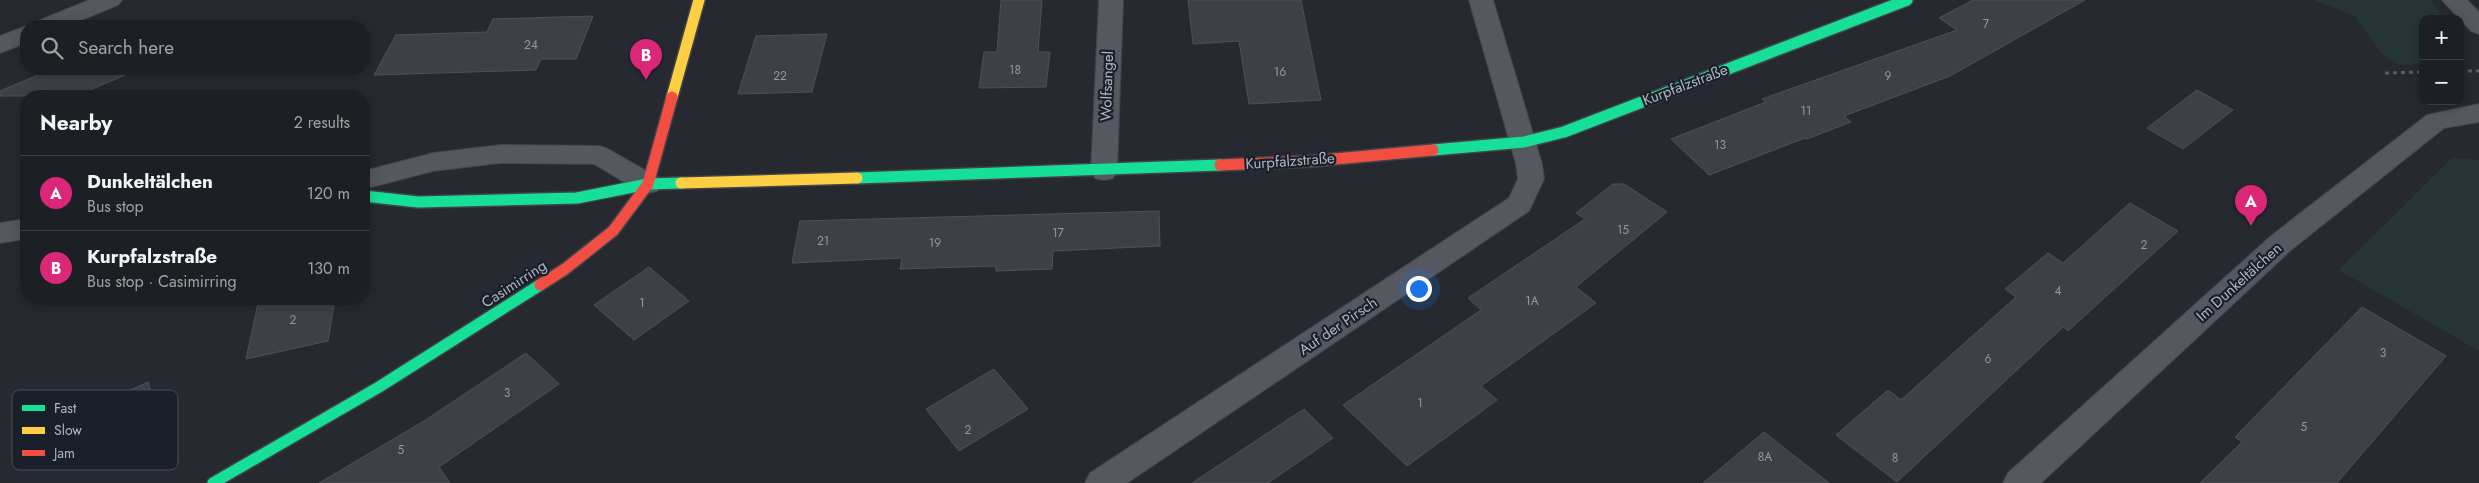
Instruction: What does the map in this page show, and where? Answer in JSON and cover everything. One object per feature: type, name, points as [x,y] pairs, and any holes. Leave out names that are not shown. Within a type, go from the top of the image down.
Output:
[{"type":"street","points":[[61,20],[110,0]]},
{"type":"street","name":"Casimirring","points":[[214,483],[295,438],[447,346],[565,269],[613,231],[648,184],[699,0]]},
{"type":"street","name":"Wolfsangel","points":[[1104,171],[1111,0]]},
{"type":"street","name":"Auf der Pirsch","points":[[1101,483],[1520,204],[1531,178],[1524,142],[1481,0]]},
{"type":"street","name":"Kurpfalzstraße","points":[[370,197],[418,202],[577,198],[648,184],[1104,171],[1313,161],[1524,142],[1564,132],[1907,0]]},
{"type":"street","points":[[2454,0],[2479,26]]},
{"type":"street","points":[[0,45],[20,37]]},
{"type":"street","name":"Im Dunkeltälchen","points":[[2019,483],[2281,243],[2436,121],[2479,114]]},
{"type":"street","points":[[370,178],[433,162],[500,154],[599,156],[648,184]]},
{"type":"street","points":[[0,233],[20,230]]},
{"type":"path","points":[[2464,71],[2479,71]]},
{"type":"path","points":[[2385,73],[2419,72]]},
{"type":"shaded area","points":[[2314,0],[2430,0],[2443,15],[2419,15],[2419,64],[2398,65],[2382,54],[2355,16]]},
{"type":"shaded area","points":[[2452,158],[2479,160],[2479,351],[2339,270]]},
{"type":"building","points":[[1001,0],[1042,0],[1038,52],[1050,52],[1046,87],[979,88],[984,52],[997,52]]},
{"type":"building","points":[[1188,0],[1301,0],[1321,100],[1249,104],[1239,41],[1193,44]]},
{"type":"building","points":[[1973,0],[2085,0],[1950,76],[1844,116],[1851,122],[1709,175],[1671,139],[1766,102],[1762,99],[1957,30],[1939,18]]},
{"type":"building","points":[[593,16],[576,59],[541,59],[536,70],[374,75],[396,35],[487,32],[493,19]]},
{"type":"building","points":[[827,34],[812,92],[738,94],[756,36]]},
{"type":"building","points":[[38,75],[125,75],[90,90],[20,90],[20,96],[0,96],[0,91]]},
{"type":"building","points":[[2197,90],[2233,110],[2183,149],[2147,128]]},
{"type":"building","points":[[1613,184],[1624,184],[1667,212],[1576,287],[1596,303],[1481,386],[1497,400],[1407,466],[1343,405],[1481,310],[1468,298],[1585,219],[1576,213]]},
{"type":"building","points":[[2130,203],[2178,231],[2068,331],[2063,327],[1897,482],[1836,435],[1888,390],[1901,400],[2016,297],[2005,289],[2048,253],[2063,263]]},
{"type":"building","points":[[1159,211],[1160,246],[1053,251],[1052,269],[996,271],[996,266],[900,269],[902,258],[792,263],[800,221]]},
{"type":"building","points":[[649,267],[689,301],[634,340],[594,305]]},
{"type":"building","points":[[258,305],[334,305],[328,341],[246,359]]},
{"type":"building","points":[[2362,307],[2446,356],[2337,483],[2200,483],[2242,442],[2235,437]]},
{"type":"building","points":[[526,353],[559,384],[439,467],[450,483],[319,483],[424,421]]},
{"type":"building","points":[[994,369],[1028,409],[959,451],[926,409]]},
{"type":"building","points":[[148,382],[150,390],[130,390]]},
{"type":"building","points":[[1304,409],[1333,438],[1268,483],[1192,483]]},
{"type":"building","points":[[1764,432],[1829,483],[1703,483]]},
{"type":"traffic: fast","points":[[1433,150],[1524,142],[1564,132],[1907,0]]},
{"type":"traffic: fast","points":[[857,178],[1220,165]]},
{"type":"traffic: fast","points":[[370,197],[418,202],[577,198],[648,184],[681,183]]},
{"type":"traffic: fast","points":[[213,483],[379,387],[540,285]]},
{"type":"traffic: slow","points":[[672,97],[699,0]]},
{"type":"traffic: slow","points":[[681,183],[857,178]]},
{"type":"traffic: jam","points":[[540,285],[565,269],[613,231],[648,184],[672,97]]},
{"type":"traffic: jam","points":[[1220,165],[1313,161],[1433,150]]},
{"type":"place","name":"Kurpfalzstraße","points":[[646,80]]},
{"type":"place","name":"Dunkeltälchen","points":[[2251,226]]}]
